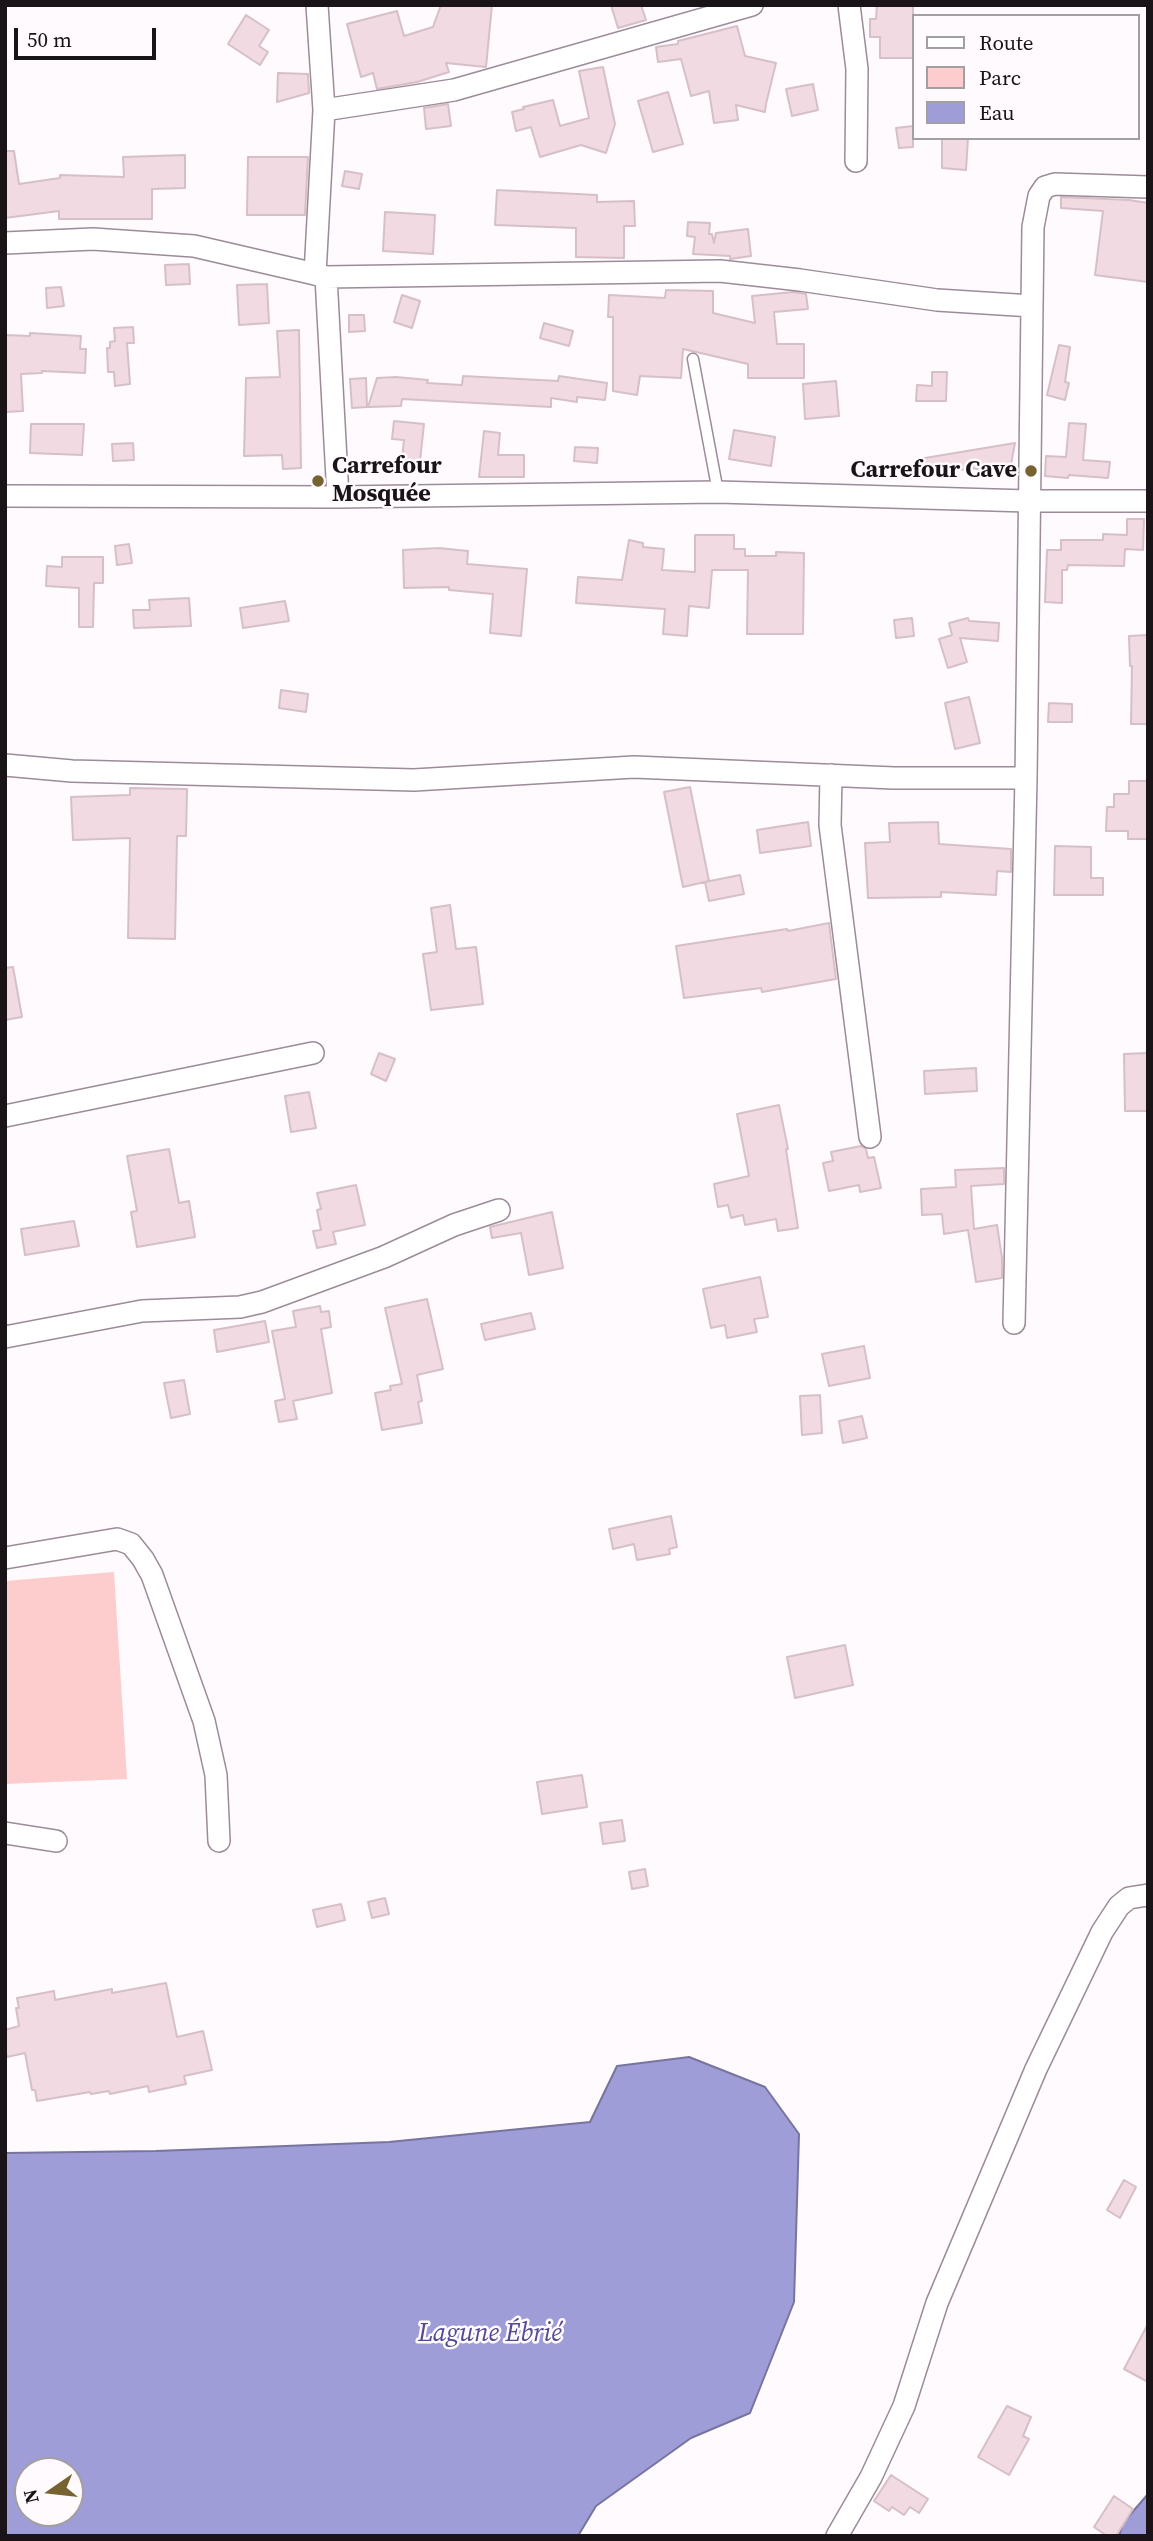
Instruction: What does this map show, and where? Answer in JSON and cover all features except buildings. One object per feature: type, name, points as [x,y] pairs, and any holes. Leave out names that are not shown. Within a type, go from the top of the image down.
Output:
[{"type":"street","points":[[317,5],[324,110],[320,275],[338,497]]},
{"type":"street","points":[[324,110],[454,90],[752,5]]},
{"type":"street","points":[[849,5],[857,69],[856,161]]},
{"type":"street","points":[[1014,1323],[1026,778],[1033,227],[1039,196],[1045,187],[1055,184],[1148,187]]},
{"type":"street","points":[[5,243],[93,239],[194,246],[320,275],[720,271],[800,279],[937,300],[1032,306]]},
{"type":"street","points":[[5,496],[338,497],[718,492],[1028,501],[1148,501]]},
{"type":"street","points":[[5,765],[72,771],[414,780],[634,767],[831,775],[1026,778]]},
{"type":"street","points":[[831,775],[831,837],[870,1137]]},
{"type":"street","points":[[5,1116],[313,1054]]},
{"type":"street","points":[[5,1337],[142,1311],[240,1307],[262,1303],[384,1257],[454,1225],[499,1210]]},
{"type":"street","points":[[5,1558],[117,1539],[131,1544],[143,1559],[152,1575],[204,1721],[216,1775],[219,1841]]},
{"type":"street","points":[[5,1833],[56,1841]]},
{"type":"street","points":[[836,2536],[871,2477],[904,2406],[937,2303],[1037,2069],[1102,1932],[1119,1906],[1129,1898],[1148,1895]]},
{"type":"lane","points":[[693,359],[718,492]]},
{"type":"green space","points":[[114,1572],[127,1779],[5,1784],[5,1581]]},
{"type":"water","name":"Lagune Ébrié","points":[[689,2057],[765,2087],[799,2134],[794,2302],[750,2413],[691,2438],[596,2506],[578,2536],[5,2536],[5,2153],[156,2151],[389,2142],[590,2122],[617,2066]]},
{"type":"water","points":[[1148,2494],[1148,2536],[1119,2536],[1123,2523]]},
{"type":"place","name":"Carrefour Cave","points":[[1031,471]]},
{"type":"place","name":"Carrefour Mosquée","points":[[318,481]]}]
